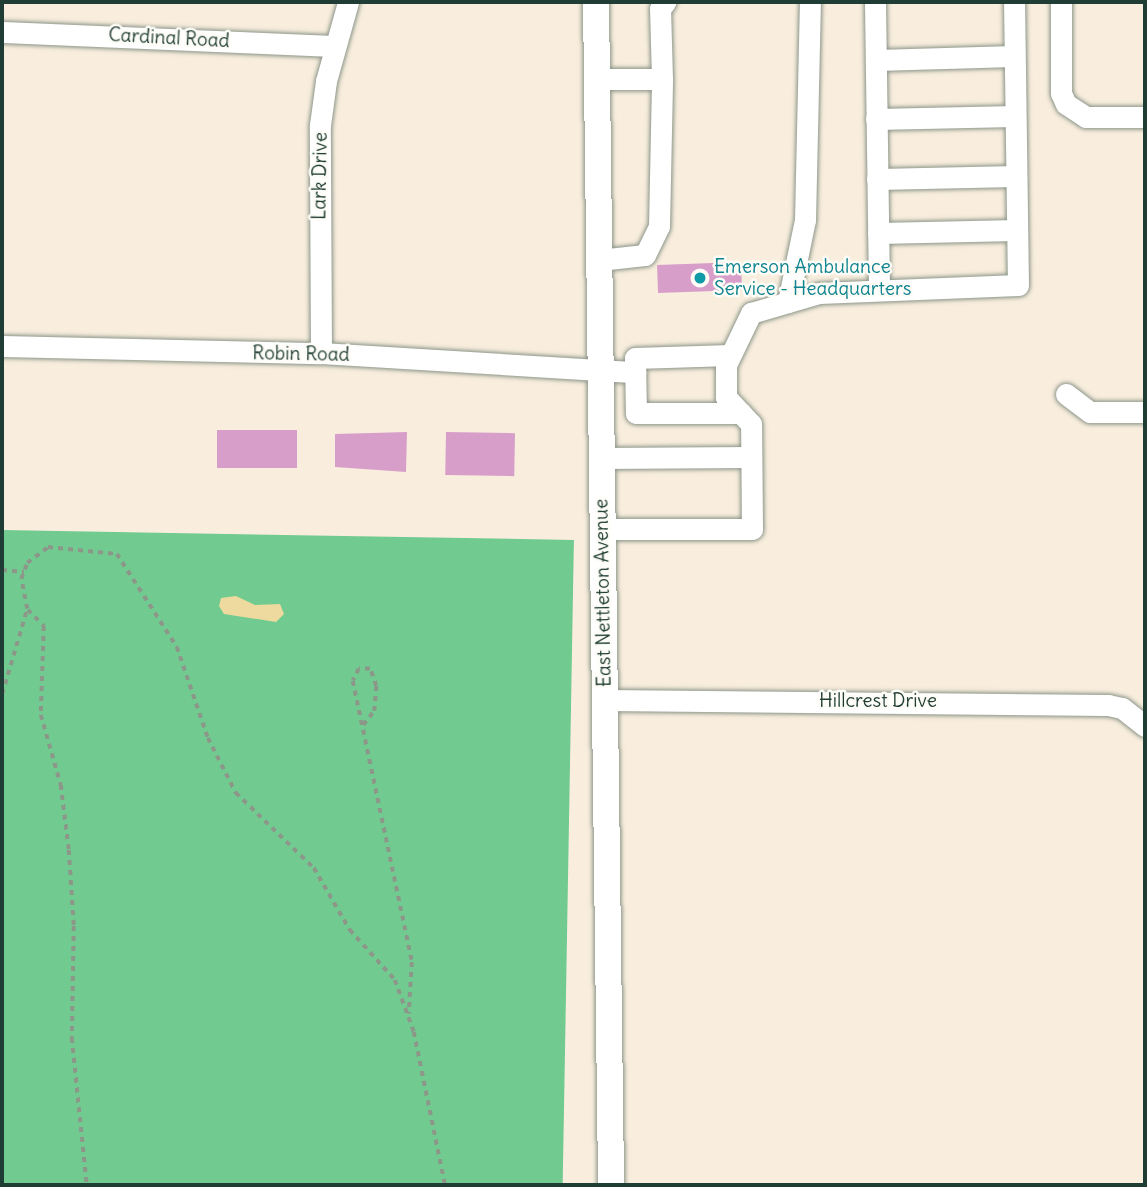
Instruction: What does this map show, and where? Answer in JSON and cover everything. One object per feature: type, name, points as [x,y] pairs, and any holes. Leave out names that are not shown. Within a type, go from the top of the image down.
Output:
[{"type":"main road","name":"East Nettleton Avenue","points":[[596,2],[611,1185]]},
{"type":"street","name":"Lark Drive","points":[[321,354],[318,161],[326,81],[348,2]]},
{"type":"street","points":[[599,260],[645,255],[659,226],[662,79],[660,9],[665,2]]},
{"type":"street","points":[[788,302],[806,220],[810,2]]},
{"type":"street","points":[[875,2],[879,288]]},
{"type":"street","points":[[602,529],[752,529],[751,424],[726,397],[730,355],[751,313],[819,293],[879,288],[1018,285],[1014,2]]},
{"type":"street","points":[[1061,2],[1061,93],[1066,104],[1086,117],[1145,117]]},
{"type":"street","name":"Cardinal Road","points":[[2,33],[335,46]]},
{"type":"street","points":[[876,60],[1014,56]]},
{"type":"street","points":[[597,79],[662,79]]},
{"type":"street","points":[[876,119],[1015,116]]},
{"type":"street","points":[[877,179],[1016,176]]},
{"type":"street","points":[[878,233],[1017,230]]},
{"type":"street","name":"Robin Road","points":[[2,346],[321,354],[635,372]]},
{"type":"street","points":[[730,355],[635,358],[636,413],[741,412]]},
{"type":"street","points":[[1066,394],[1090,412],[1145,412]]},
{"type":"street","points":[[601,458],[751,457]]},
{"type":"street","name":"Hillcrest Drive","points":[[605,700],[1108,705],[1122,708],[1145,726]]},
{"type":"path","points":[[2,694],[27,609],[24,572],[27,563],[48,547],[117,554],[177,647],[208,738],[236,793],[314,868],[350,930],[395,980],[408,1016],[445,1185]]},
{"type":"path","points":[[2,570],[24,572]]},
{"type":"path","points":[[27,609],[44,626],[41,715],[61,785],[69,850],[74,926],[72,1038],[87,1185]]},
{"type":"path","points":[[363,725],[374,710],[376,686],[370,669],[359,669],[352,681],[412,962],[408,1016]]},
{"type":"green space","points":[[2,530],[574,540],[563,1185],[2,1185]]},
{"type":"sand","points":[[236,596],[255,605],[280,604],[284,614],[276,622],[224,614],[219,606],[221,598]]},
{"type":"building","name":"Emerson Ambulance Service - Headquarters","points":[[741,262],[742,290],[658,293],[657,265]]},
{"type":"building","points":[[217,430],[297,430],[297,468],[217,468]]},
{"type":"building","points":[[407,432],[406,472],[335,467],[335,434]]},
{"type":"building","points":[[446,432],[515,433],[514,476],[445,475]]},
{"type":"place","name":"Emerson Ambulance Service - Headquarters","points":[[700,278]]}]
